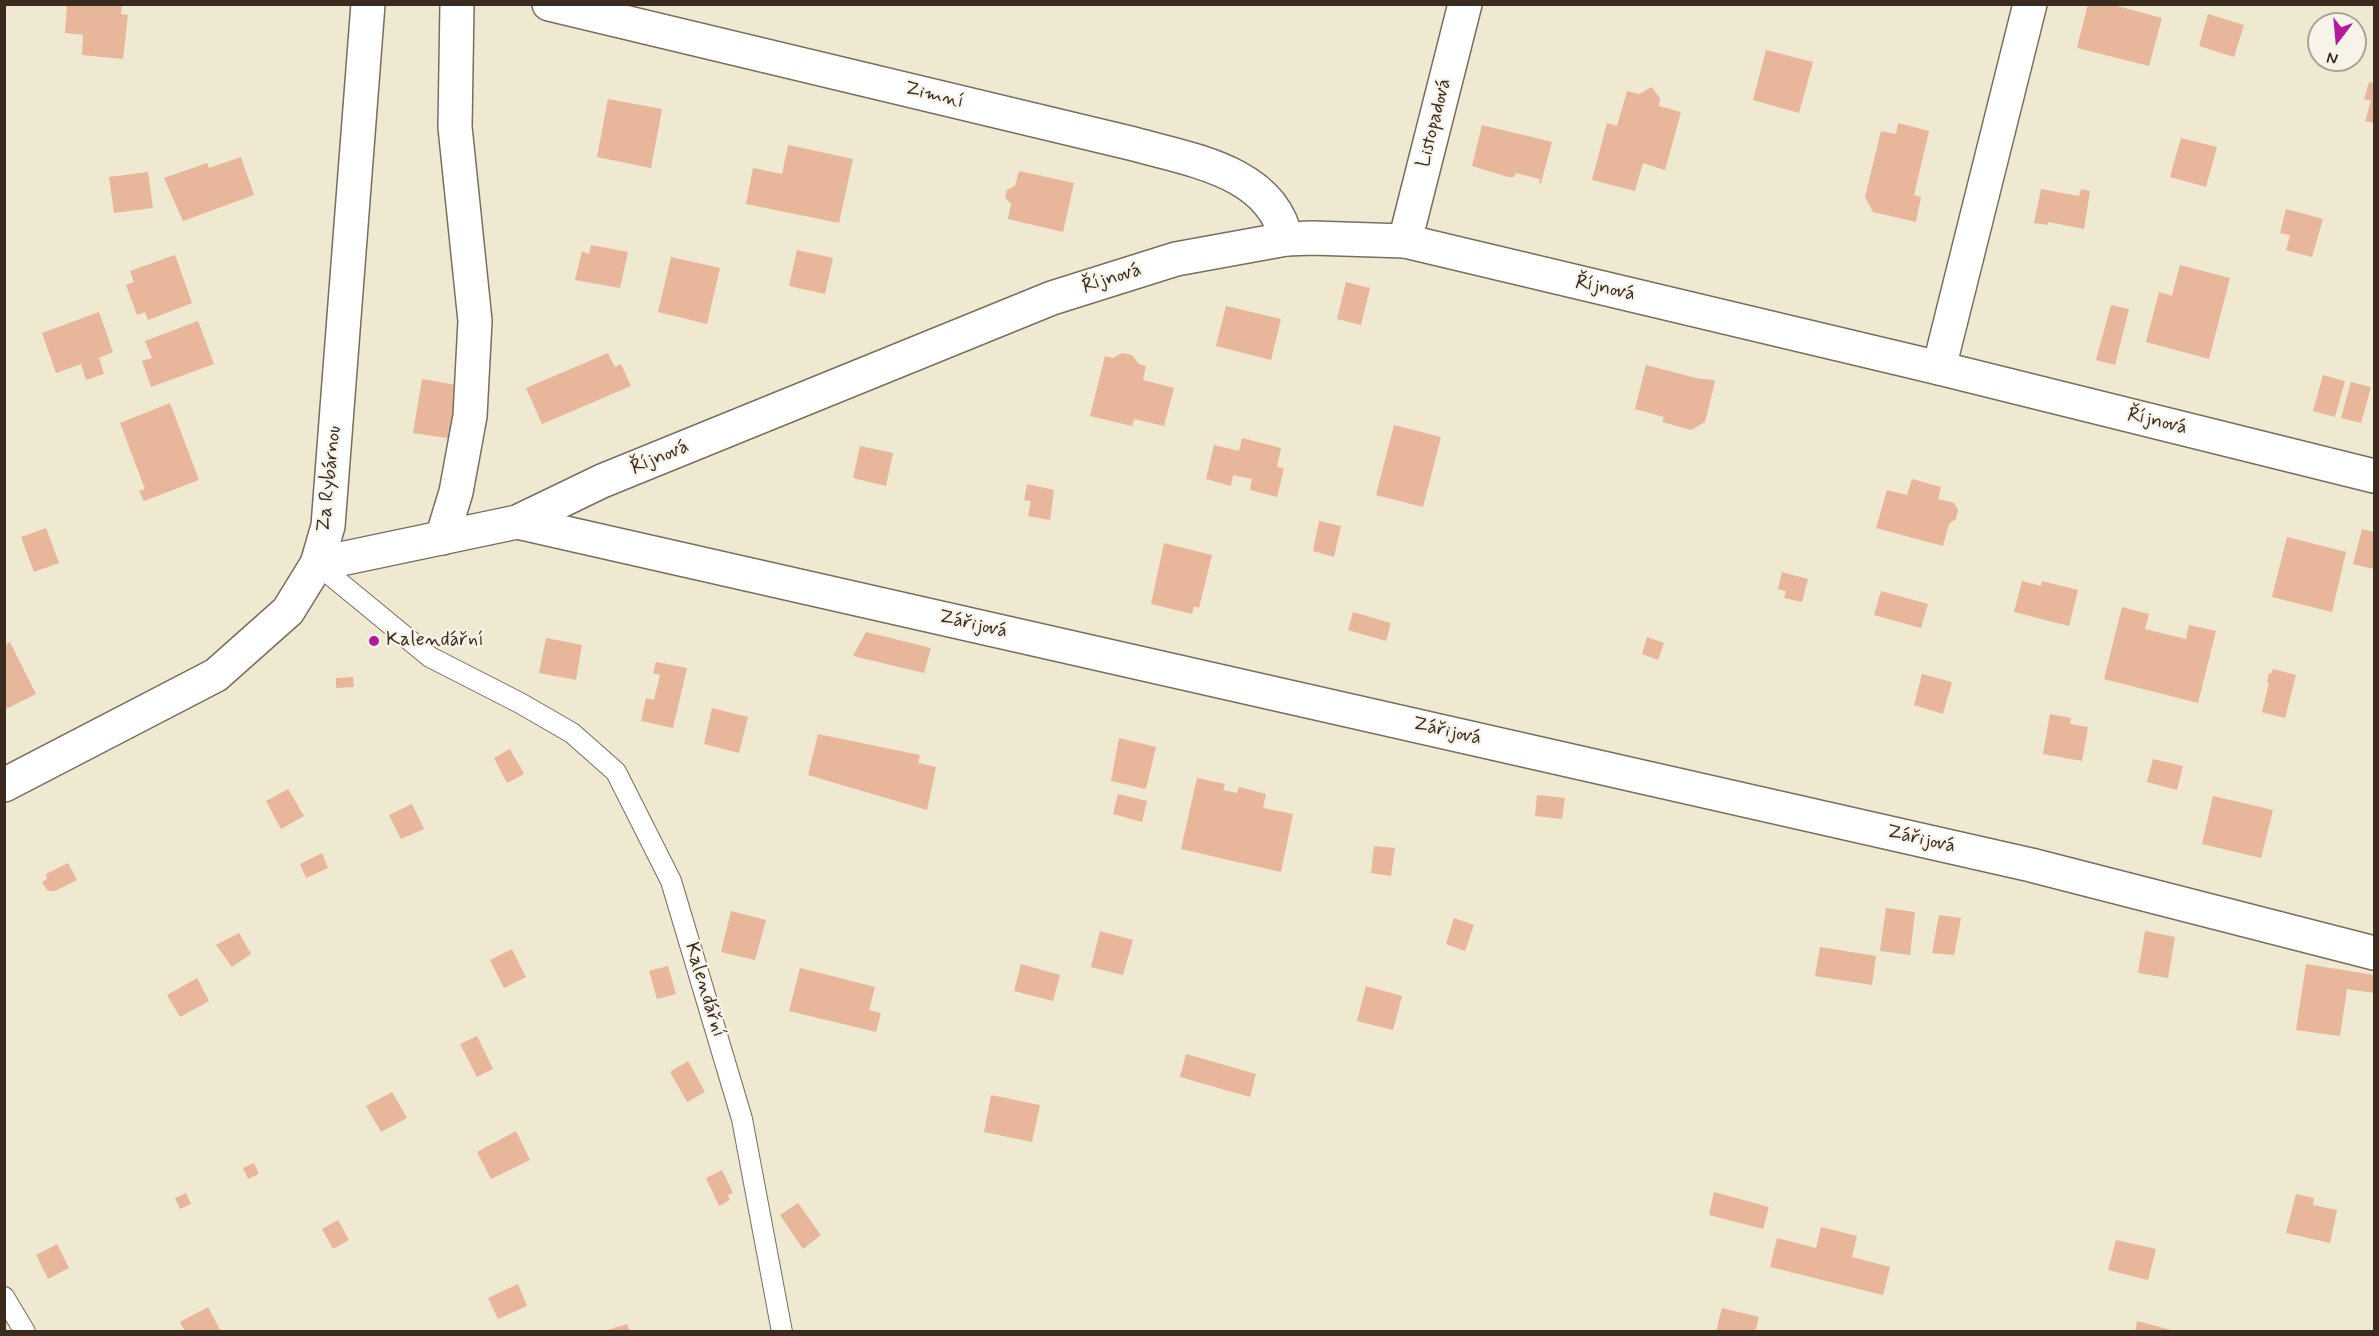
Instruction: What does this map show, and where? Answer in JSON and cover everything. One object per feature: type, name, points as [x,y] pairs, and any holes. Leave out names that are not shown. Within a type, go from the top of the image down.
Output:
[{"type":"street","name":"Za Rybárnou","points":[[4,785],[216,675],[288,611],[317,564],[328,526],[368,4]]},
{"type":"street","points":[[442,538],[456,492],[470,416],[475,321],[455,126],[458,4]]},
{"type":"street","name":"Zimní","points":[[549,4],[1134,144],[1214,167],[1256,188],[1271,206],[1286,239]]},
{"type":"street","name":"Listopadová","points":[[1405,241],[1465,4]]},
{"type":"street","points":[[1939,368],[2030,4]]},
{"type":"street","name":"Říjnová","points":[[317,564],[517,522],[602,481],[1052,298],[1176,259],[1286,239],[1405,241],[1939,368],[2374,476]]},
{"type":"street","name":"Zářijová","points":[[517,522],[2031,864],[2374,952]]},
{"type":"lane","name":"Kalendářní","points":[[317,564],[430,657],[520,703],[572,733],[616,772],[671,881],[742,1119],[782,1332]]},
{"type":"lane","points":[[4,1297],[25,1332]]},
{"type":"building","points":[[67,4],[122,4],[121,14],[128,15],[123,59],[82,55],[83,35],[65,33]]},
{"type":"building","points":[[2088,4],[2110,4],[2162,18],[2149,66],[2077,48]]},
{"type":"building","points":[[2208,14],[2244,25],[2234,57],[2199,46]]},
{"type":"building","points":[[1766,50],[1813,62],[1799,113],[1753,100]]},
{"type":"building","points":[[2369,82],[2374,83],[2374,123],[2365,121],[2371,101],[2364,99]]},
{"type":"building","points":[[1652,87],[1660,99],[1659,106],[1681,112],[1665,170],[1643,163],[1635,191],[1592,180],[1607,123],[1617,126],[1627,91],[1639,94]]},
{"type":"building","points":[[608,99],[662,109],[651,168],[597,157]]},
{"type":"building","points":[[1898,123],[1929,131],[1914,195],[1921,197],[1916,222],[1873,212],[1865,197],[1881,131],[1896,134]]},
{"type":"building","points":[[1482,125],[1552,142],[1541,183],[1539,183],[1540,179],[1516,173],[1514,177],[1508,177],[1472,166]]},
{"type":"building","points":[[2181,138],[2217,147],[2206,187],[2170,177]]},
{"type":"building","points":[[788,145],[853,159],[839,223],[746,204],[753,168],[782,174]]},
{"type":"building","points":[[241,157],[254,195],[183,221],[164,178],[207,163],[209,168]]},
{"type":"building","points":[[1019,171],[1074,183],[1063,232],[1008,219],[1011,204],[1005,197],[1007,190],[1015,186]]},
{"type":"building","points":[[148,172],[153,208],[114,213],[109,177]]},
{"type":"building","points":[[2041,189],[2079,196],[2081,189],[2090,191],[2084,229],[2048,222],[2048,225],[2034,223]]},
{"type":"building","points":[[2286,209],[2323,219],[2312,257],[2286,250],[2290,235],[2280,233]]},
{"type":"building","points":[[591,245],[628,252],[620,288],[575,280],[582,251],[589,254]]},
{"type":"building","points":[[797,250],[833,258],[825,294],[789,286]]},
{"type":"building","points":[[175,255],[192,303],[148,320],[145,312],[137,315],[126,285],[134,282],[130,271]]},
{"type":"building","points":[[671,257],[720,268],[707,324],[658,312]]},
{"type":"building","points":[[2180,265],[2230,278],[2209,359],[2146,342],[2159,292],[2172,296]]},
{"type":"building","points":[[1346,282],[1370,288],[1361,325],[1337,319]]},
{"type":"building","points":[[2111,305],[2129,309],[2115,365],[2096,360]]},
{"type":"building","points":[[1226,306],[1281,319],[1271,360],[1216,346]]},
{"type":"building","points":[[99,312],[113,352],[99,358],[104,374],[86,380],[81,364],[56,373],[42,333]]},
{"type":"building","points":[[198,321],[214,364],[151,387],[142,361],[152,358],[145,341]]},
{"type":"building","points":[[608,353],[615,367],[621,364],[631,386],[542,424],[526,388]]},
{"type":"building","points":[[1122,353],[1132,355],[1139,364],[1146,366],[1143,380],[1174,388],[1164,426],[1134,419],[1132,426],[1090,416],[1105,356],[1113,358]]},
{"type":"building","points":[[1646,365],[1713,380],[1715,382],[1705,422],[1691,430],[1662,422],[1664,417],[1635,409]]},
{"type":"building","points":[[2323,375],[2345,381],[2335,417],[2313,411]]},
{"type":"building","points":[[422,379],[462,386],[453,439],[413,433]]},
{"type":"building","points":[[2351,382],[2371,387],[2361,423],[2341,418]]},
{"type":"building","points":[[170,403],[199,480],[144,501],[139,491],[145,489],[120,423]]},
{"type":"building","points":[[1394,425],[1441,437],[1423,507],[1376,495]]},
{"type":"building","points":[[1242,438],[1281,448],[1277,467],[1284,468],[1277,497],[1250,490],[1252,479],[1233,475],[1231,486],[1206,479],[1214,445],[1239,451]]},
{"type":"building","points":[[860,446],[893,453],[886,486],[853,478]]},
{"type":"building","points":[[1912,479],[1941,487],[1938,499],[1954,503],[1958,510],[1956,519],[1949,524],[1943,546],[1876,528],[1887,490],[1907,495]]},
{"type":"building","points":[[1027,484],[1054,490],[1050,520],[1028,516],[1031,501],[1024,500]]},
{"type":"building","points":[[1319,521],[1341,526],[1334,557],[1313,551]]},
{"type":"building","points":[[46,528],[59,563],[34,572],[21,537]]},
{"type":"building","points":[[2362,529],[2374,532],[2374,569],[2353,564]]},
{"type":"building","points":[[2287,537],[2346,552],[2332,612],[2272,597]]},
{"type":"building","points":[[1164,543],[1212,555],[1199,608],[1194,606],[1192,614],[1151,604]]},
{"type":"building","points":[[1782,572],[1808,579],[1802,602],[1784,598],[1786,591],[1778,589]]},
{"type":"building","points":[[2022,581],[2041,586],[2042,581],[2078,590],[2069,626],[2014,612]]},
{"type":"building","points":[[1881,591],[1928,604],[1921,628],[1874,615]]},
{"type":"building","points":[[2122,607],[2149,614],[2145,629],[2186,639],[2189,625],[2216,631],[2198,703],[2104,679]]},
{"type":"building","points":[[1353,612],[1391,623],[1386,641],[1348,630]]},
{"type":"building","points":[[866,632],[931,648],[924,673],[853,656]]},
{"type":"building","points":[[1647,637],[1664,643],[1658,660],[1642,654]]},
{"type":"building","points":[[546,638],[582,645],[576,680],[539,673]]},
{"type":"building","points":[[10,642],[36,694],[4,710],[4,645]]},
{"type":"building","points":[[656,662],[687,668],[673,728],[641,721],[646,698],[654,700],[660,675],[653,673]]},
{"type":"building","points":[[2273,669],[2296,675],[2285,718],[2262,712],[2269,673],[2271,674]]},
{"type":"building","points":[[1922,674],[1952,682],[1943,714],[1914,705]]},
{"type":"building","points":[[353,677],[354,687],[336,688],[336,678]]},
{"type":"building","points":[[712,708],[748,717],[739,753],[704,744]]},
{"type":"building","points":[[2050,714],[2071,718],[2070,724],[2088,727],[2082,761],[2043,754]]},
{"type":"building","points":[[818,734],[920,755],[918,763],[936,767],[927,810],[808,775]]},
{"type":"building","points":[[1119,738],[1156,747],[1146,789],[1111,781]]},
{"type":"building","points":[[510,749],[524,774],[507,783],[494,758]]},
{"type":"building","points":[[2153,759],[2183,766],[2177,790],[2147,782]]},
{"type":"building","points":[[1197,778],[1225,784],[1223,790],[1237,793],[1239,787],[1266,794],[1263,808],[1293,814],[1281,872],[1181,849]]},
{"type":"building","points":[[288,789],[304,816],[281,829],[266,801]]},
{"type":"building","points":[[1118,794],[1147,801],[1142,822],[1113,814]]},
{"type":"building","points":[[1537,795],[1565,798],[1562,819],[1535,816]]},
{"type":"building","points":[[2213,796],[2273,810],[2261,858],[2202,844]]},
{"type":"building","points":[[412,804],[424,829],[401,839],[389,815]]},
{"type":"building","points":[[1374,846],[1395,848],[1391,876],[1371,873]]},
{"type":"building","points":[[322,853],[328,868],[306,878],[300,864]]},
{"type":"building","points":[[68,863],[77,880],[55,891],[48,891],[42,882],[47,879],[46,874]]},
{"type":"building","points":[[1886,908],[1915,912],[1910,955],[1880,951]]},
{"type":"building","points":[[731,911],[766,920],[755,960],[721,952]]},
{"type":"building","points":[[1939,915],[1961,918],[1954,955],[1932,953]]},
{"type":"building","points":[[1454,918],[1474,925],[1465,951],[1446,944]]},
{"type":"building","points":[[1100,931],[1133,940],[1123,975],[1091,967]]},
{"type":"building","points":[[2145,931],[2175,937],[2168,978],[2138,973]]},
{"type":"building","points":[[239,933],[251,954],[232,967],[216,945]]},
{"type":"building","points":[[1820,947],[1876,956],[1872,985],[1815,976]]},
{"type":"building","points":[[512,949],[526,977],[504,988],[490,960]]},
{"type":"building","points":[[1021,964],[1060,975],[1053,1001],[1014,991]]},
{"type":"building","points":[[2306,964],[2374,975],[2374,993],[2347,989],[2340,1036],[2296,1030]]},
{"type":"building","points":[[668,966],[676,994],[657,999],[649,971]]},
{"type":"building","points":[[800,968],[875,987],[869,1010],[881,1013],[876,1032],[789,1011]]},
{"type":"building","points":[[197,978],[209,1001],[180,1017],[167,995]]},
{"type":"building","points":[[1366,986],[1402,996],[1393,1030],[1357,1021]]},
{"type":"building","points":[[477,1036],[493,1069],[477,1077],[460,1044]]},
{"type":"building","points":[[1186,1054],[1256,1074],[1250,1097],[1180,1077]]},
{"type":"building","points":[[688,1061],[705,1092],[687,1102],[670,1072]]},
{"type":"building","points":[[392,1092],[407,1118],[381,1132],[366,1106]]},
{"type":"building","points":[[991,1095],[1040,1105],[1032,1142],[984,1132]]},
{"type":"building","points":[[516,1131],[530,1160],[491,1179],[477,1152]]},
{"type":"building","points":[[254,1163],[259,1174],[248,1179],[243,1168]]},
{"type":"building","points":[[722,1170],[733,1193],[728,1195],[730,1200],[719,1206],[706,1178]]},
{"type":"building","points":[[1714,1192],[1769,1207],[1763,1229],[1709,1215]]},
{"type":"building","points":[[186,1193],[191,1204],[180,1209],[175,1198]]},
{"type":"building","points":[[2296,1194],[2314,1198],[2313,1205],[2337,1210],[2330,1243],[2286,1233]]},
{"type":"building","points":[[798,1203],[821,1235],[803,1249],[780,1215]]},
{"type":"building","points":[[338,1220],[349,1240],[333,1249],[322,1229]]},
{"type":"building","points":[[1821,1227],[1857,1236],[1852,1257],[1890,1267],[1883,1295],[1770,1267],[1777,1238],[1816,1248]]},
{"type":"building","points":[[2116,1240],[2156,1249],[2148,1280],[2108,1270]]},
{"type":"building","points":[[57,1244],[69,1268],[48,1279],[36,1255]]},
{"type":"building","points":[[518,1284],[527,1306],[498,1319],[488,1298]]},
{"type":"building","points":[[208,1307],[219,1332],[185,1332],[180,1322]]},
{"type":"building","points":[[1722,1308],[1759,1317],[1755,1332],[1716,1332]]},
{"type":"building","points":[[2137,1321],[2175,1331],[2175,1332],[2135,1332]]},
{"type":"building","points":[[627,1324],[630,1332],[605,1332],[605,1331]]},
{"type":"place","name":"Kalendářní","points":[[374,641]]}]
